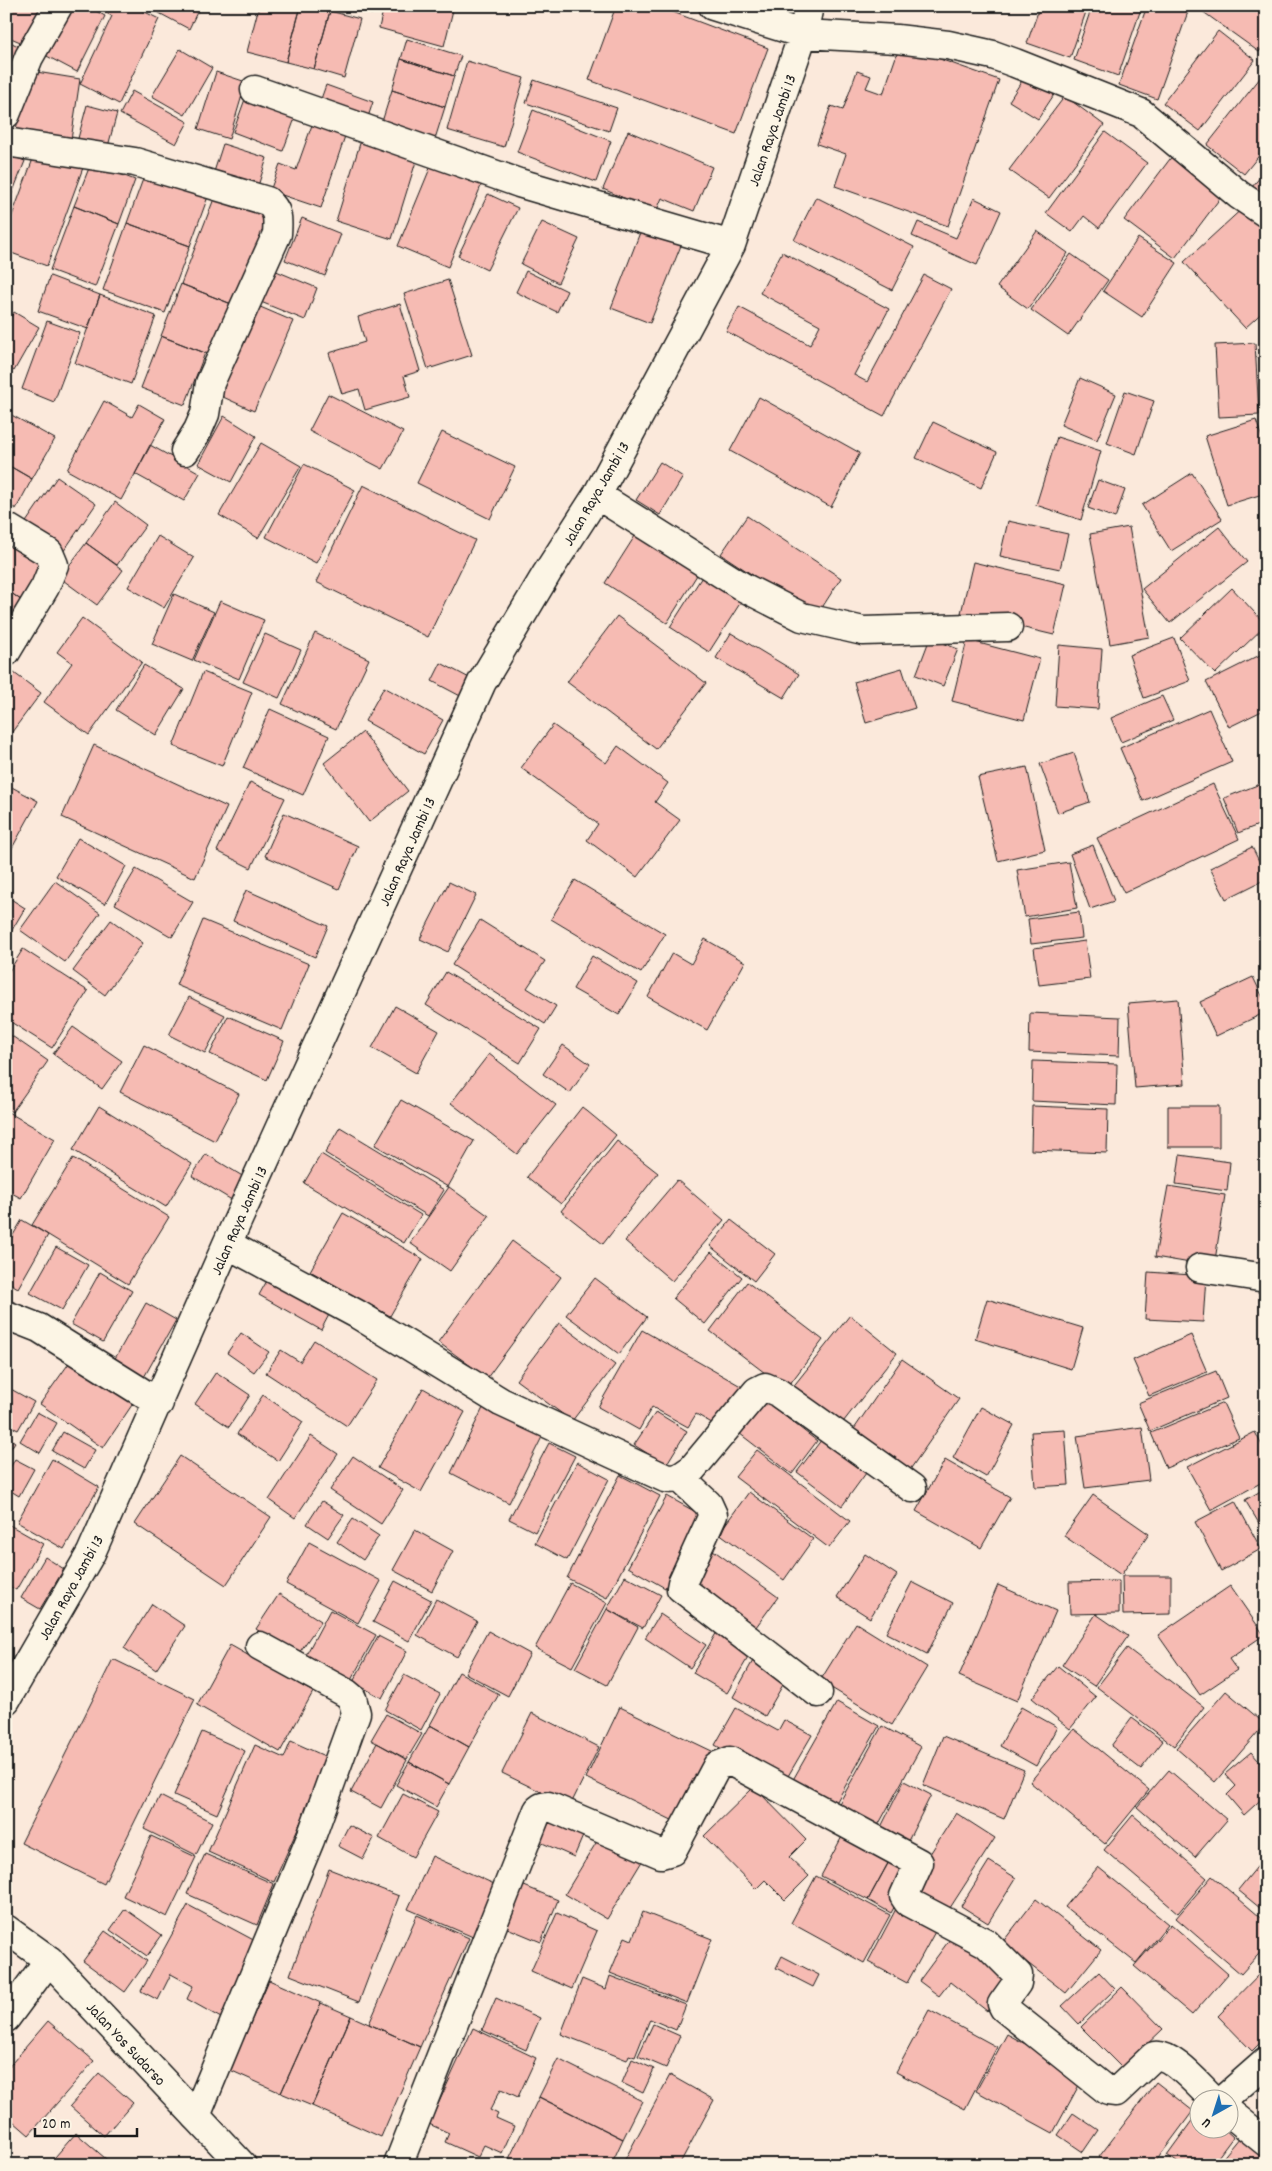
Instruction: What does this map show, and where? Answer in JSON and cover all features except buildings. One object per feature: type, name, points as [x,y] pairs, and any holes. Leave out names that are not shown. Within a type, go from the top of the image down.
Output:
[{"type":"main road","points":[[6,114],[30,57],[58,6]]},
{"type":"main road","points":[[713,6],[803,34],[897,39],[948,45],[993,55],[1015,63],[1141,113],[1239,195],[1266,213]]},
{"type":"main road","name":"Jalan Raya Jambi 13","points":[[6,1700],[91,1553],[227,1244],[482,682],[547,573],[597,495],[732,245],[803,34],[809,6]]},
{"type":"main road","points":[[255,90],[519,183],[732,245]]},
{"type":"main road","points":[[6,142],[135,162],[267,201],[275,207],[278,215],[277,234],[210,383],[205,414],[185,451]]},
{"type":"main road","points":[[597,495],[743,587],[802,617],[863,631],[1008,628]]},
{"type":"main road","points":[[6,526],[49,553],[54,565],[45,587],[6,652]]},
{"type":"main road","points":[[227,1244],[358,1314],[502,1402],[665,1478],[673,1480],[680,1478],[692,1469],[757,1391],[764,1388],[777,1392],[912,1488]]},
{"type":"main road","points":[[1200,1268],[1266,1278]]},
{"type":"main road","points":[[6,1315],[39,1328],[158,1402]]},
{"type":"main road","points":[[680,1478],[708,1504],[713,1515],[682,1583],[682,1588],[818,1693]]},
{"type":"main road","points":[[196,2116],[310,1840],[356,1713],[352,1698],[346,1692],[260,1646]]},
{"type":"main road","points":[[398,2165],[538,1810],[548,1806],[661,1854],[668,1854],[672,1851],[717,1766],[730,1761],[919,1863],[904,1896],[908,1902],[986,1943],[1018,1975],[1017,1983],[1002,2004],[1004,2008],[1108,2091],[1116,2092],[1154,2056],[1160,2055],[1170,2059],[1201,2088]]},
{"type":"main road","name":"Jalan Yos Sudarso","points":[[6,1928],[49,1960],[242,2165]]},
{"type":"main road","points":[[6,2018],[49,1960]]},
{"type":"main road","points":[[1236,2088],[1266,2062]]},
{"type":"main road","points":[[1240,2122],[1266,2142]]}]
